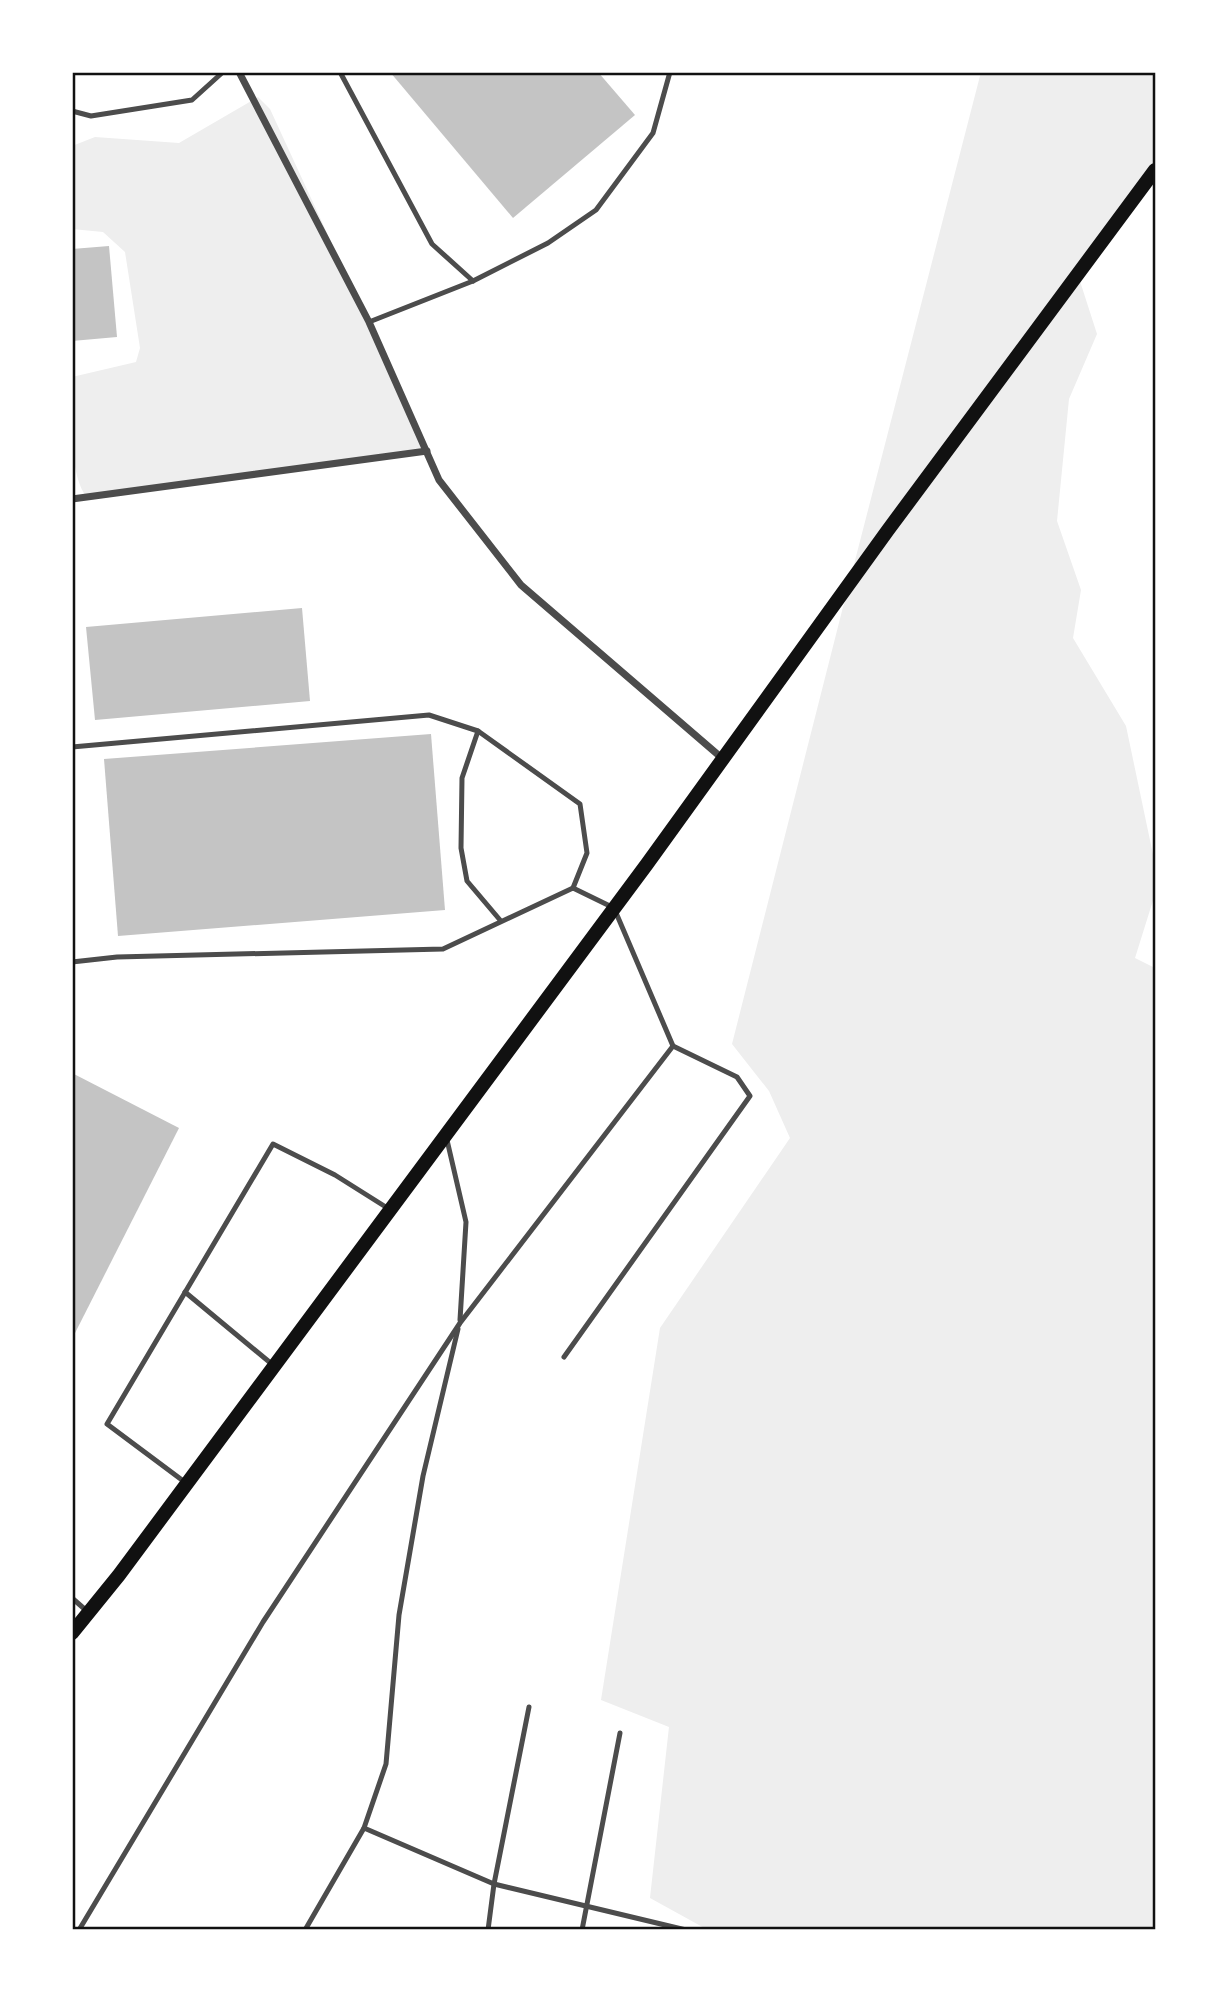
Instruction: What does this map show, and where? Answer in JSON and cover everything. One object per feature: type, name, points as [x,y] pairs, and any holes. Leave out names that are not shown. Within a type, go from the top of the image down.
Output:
[{"type":"main road","points":[[72,1633],[614,908],[1155,170]]},
{"type":"street","points":[[239,72],[369,322],[439,480],[521,585],[723,758]]},
{"type":"street","points":[[72,499],[427,451]]},
{"type":"lane","points":[[72,111],[91,116],[192,100],[223,72]]},
{"type":"lane","points":[[340,72],[432,244],[473,281]]},
{"type":"lane","points":[[369,322],[473,281],[548,243],[596,210],[653,133],[670,72]]},
{"type":"lane","points":[[72,747],[429,715],[478,731],[580,804],[587,853],[573,888],[443,949],[117,957],[72,962]]},
{"type":"lane","points":[[478,731],[462,778],[461,848],[467,881],[500,920]]},
{"type":"lane","points":[[564,1357],[750,1096],[737,1077],[673,1046],[614,908],[573,888]]},
{"type":"lane","points":[[79,1930],[263,1622],[460,1323],[673,1046]]},
{"type":"lane","points":[[305,1930],[364,1829],[386,1764],[399,1615],[424,1475],[463,1308],[466,1222],[446,1132]]},
{"type":"lane","points":[[186,1483],[107,1424],[274,1144],[335,1175],[389,1209]]},
{"type":"lane","points":[[185,1292],[274,1365]]},
{"type":"lane","points":[[72,1598],[89,1612]]},
{"type":"lane","points":[[488,1930],[494,1884],[529,1707]]},
{"type":"lane","points":[[582,1930],[621,1733]]},
{"type":"lane","points":[[364,1829],[494,1884],[686,1930]]},
{"type":"shaded area","points":[[981,72],[1155,72],[1155,171],[1078,275],[1097,334],[1069,399],[1057,521],[1081,590],[1073,638],[1126,726],[1155,864],[1155,894],[1135,958],[1155,968],[1155,1930],[708,1930],[650,1898],[669,1727],[601,1700],[660,1328],[790,1138],[769,1091],[732,1044],[843,607],[853,581],[851,576]]},
{"type":"shaded area","points":[[258,97],[270,109],[415,424],[424,451],[89,500],[77,476],[74,459],[72,377],[136,362],[140,348],[125,252],[103,232],[72,229],[72,146],[95,137],[179,143]]},
{"type":"building","points":[[390,72],[598,72],[635,115],[513,218]]},
{"type":"building","points":[[109,246],[117,337],[72,341],[72,249]]},
{"type":"building","points":[[302,608],[310,701],[95,720],[86,627]]},
{"type":"building","points":[[431,734],[445,910],[118,936],[104,759]]},
{"type":"building","points":[[72,1073],[179,1128],[72,1339]]}]
